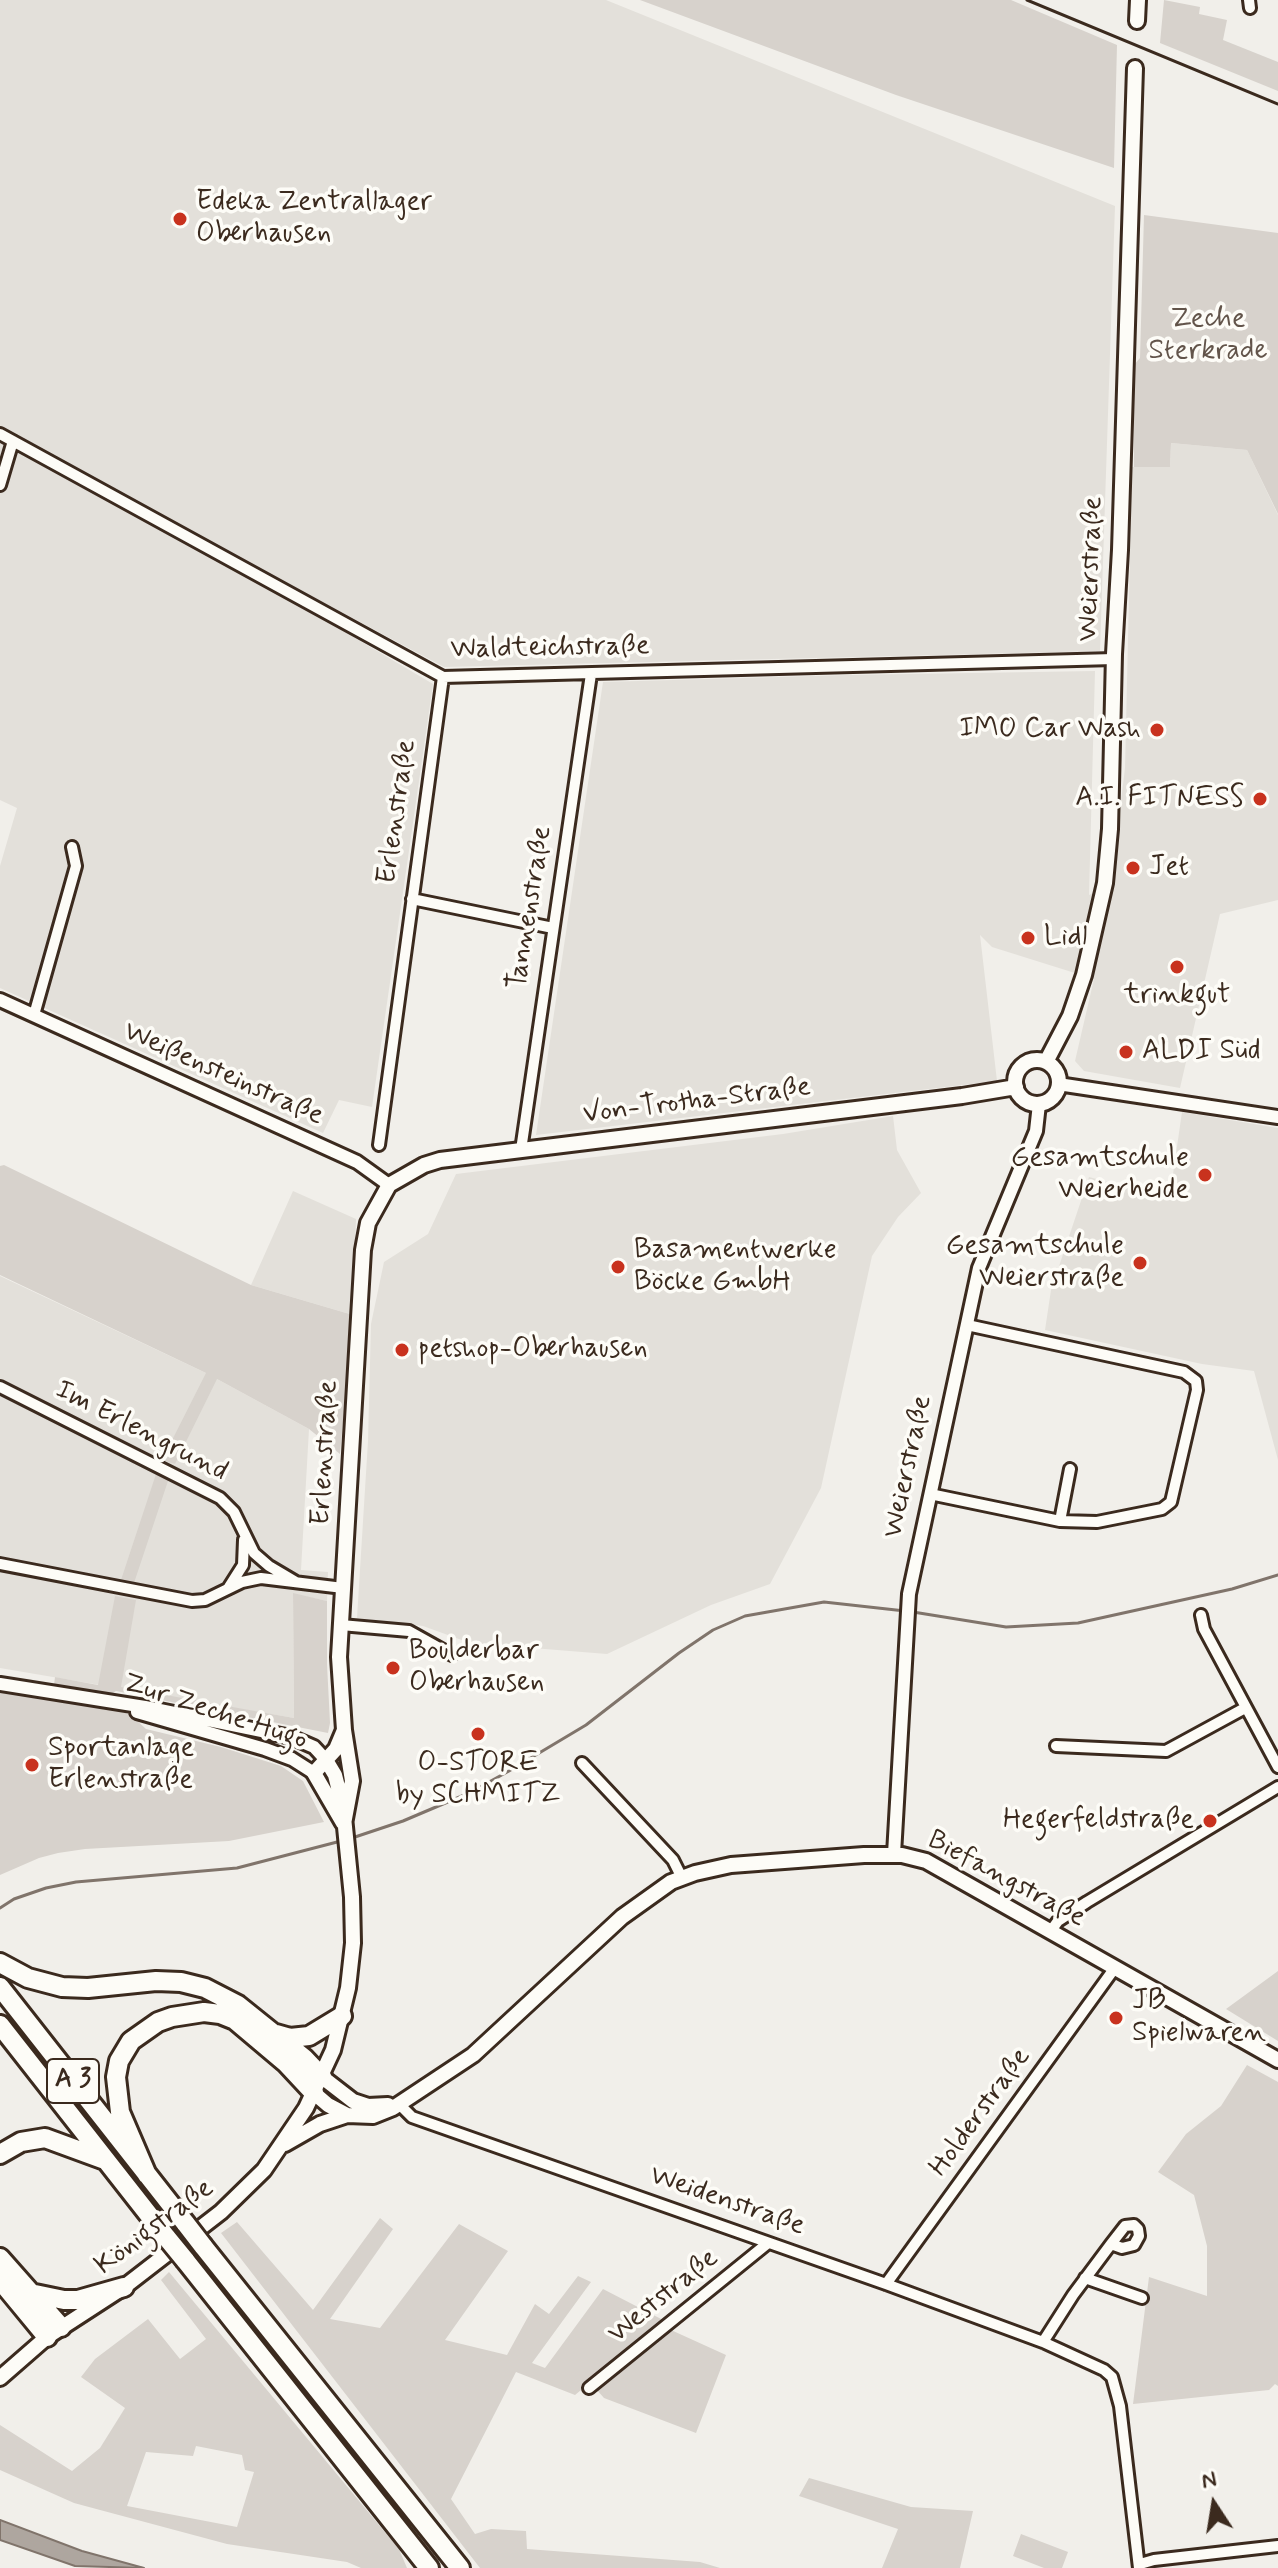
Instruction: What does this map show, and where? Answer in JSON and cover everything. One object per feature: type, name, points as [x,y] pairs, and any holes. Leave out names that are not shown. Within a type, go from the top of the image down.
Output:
[{"type":"highway","points":[[0,1963],[28,1978],[62,1987],[88,1988],[156,1981],[194,1985],[227,1998],[275,2034],[318,2085]]},
{"type":"highway","name":"A 3","points":[[0,1987],[460,2568]]},
{"type":"highway","points":[[147,2175],[120,2112],[116,2077],[119,2061],[131,2041],[158,2022],[204,2012],[220,2014],[235,2020],[286,2063],[318,2085]]},
{"type":"highway","points":[[275,2034],[290,2038],[309,2036],[342,2016]]},
{"type":"highway","name":"A 3","points":[[0,2025],[429,2568]]},
{"type":"highway","points":[[0,2154],[21,2142],[45,2138],[106,2161]]},
{"type":"highway","points":[[0,2258],[35,2294],[54,2332]]},
{"type":"highway","points":[[0,2280],[54,2332]]},
{"type":"highway","points":[[35,2294],[78,2300],[124,2287]]},
{"type":"main road","points":[[1137,21],[1138,0]]},
{"type":"main road","name":"Weierstraße","points":[[1046,1062],[1081,987],[1105,883],[1111,814],[1135,68]]},
{"type":"main road","points":[[1032,1061],[1046,1062],[1056,1071],[1058,1084],[1054,1096],[1039,1104],[1024,1099],[1016,1087],[1017,1075],[1024,1065],[1032,1061]]},
{"type":"main road","name":"Von-Trotha-Straße","points":[[389,1185],[424,1165],[440,1160],[1016,1087]]},
{"type":"main road","name":"Erlenstraße","points":[[344,1824],[352,1781],[344,1730],[341,1625],[363,1250],[368,1223],[389,1185]]},
{"type":"main road","points":[[314,1773],[342,1739],[344,1730]]},
{"type":"main road","name":"Erlenstraße","points":[[318,2085],[333,2050],[342,2016],[351,1968],[353,1929],[341,1796],[326,1760]]},
{"type":"main road","name":"Erlenstraße","points":[[314,1773],[344,1824]]},
{"type":"main road","name":"Biefangstraße","points":[[682,1878],[742,1864],[894,1854],[926,1861],[1278,2060]]},
{"type":"main road","points":[[282,2146],[320,2124],[347,2115],[373,2116],[399,2104],[473,2055],[631,1909],[682,1878]]},
{"type":"main road","points":[[318,2085],[361,2104],[399,2104]]},
{"type":"main road","points":[[318,2085],[328,2105],[347,2115]]},
{"type":"main road","name":"Königstraße","points":[[0,2378],[54,2332],[124,2287],[230,2205],[254,2182],[282,2146],[318,2085]]},
{"type":"street","name":"Waldteichstraße","points":[[0,434],[443,677],[1114,659]]},
{"type":"street","points":[[0,485],[13,441]]},
{"type":"street","name":"Tannenstraße","points":[[521,1150],[591,674]]},
{"type":"street","name":"Erlenstraße","points":[[379,1145],[443,677]]},
{"type":"street","points":[[34,1015],[76,866],[72,847]]},
{"type":"street","points":[[412,899],[553,928]]},
{"type":"street","name":"Weißensteinstraße","points":[[0,1000],[357,1162],[389,1185]]},
{"type":"street","points":[[1058,1084],[1278,1117]]},
{"type":"street","name":"Weierstraße","points":[[894,1854],[909,1594],[979,1268],[1036,1131],[1039,1104]]},
{"type":"street","points":[[930,1494],[1060,1521],[1097,1522],[1167,1507],[1171,1502],[1197,1390],[1196,1381],[1184,1372],[967,1325]]},
{"type":"street","name":"Im Erlengrund","points":[[0,1387],[220,1498],[234,1512],[244,1535],[261,1560],[296,1582]]},
{"type":"street","points":[[1060,1521],[1070,1469]]},
{"type":"street","points":[[228,1588],[243,1565],[244,1535]]},
{"type":"street","name":"Im Erlengrund","points":[[0,1564],[187,1601],[205,1600],[228,1588],[261,1578],[343,1588]]},
{"type":"street","points":[[1201,1615],[1204,1629],[1278,1767]]},
{"type":"street","points":[[341,1625],[409,1631],[452,1655]]},
{"type":"street","name":"Zur Zeche Hugo","points":[[0,1684],[291,1737],[314,1747],[326,1760]]},
{"type":"street","name":"Zur Zeche Hugo","points":[[100,1700],[164,1722],[265,1749],[292,1759],[314,1773]]},
{"type":"street","points":[[1056,1746],[1166,1751],[1245,1708]]},
{"type":"street","points":[[582,1763],[673,1860],[682,1878]]},
{"type":"street","points":[[1050,1932],[1058,1921],[1087,1902],[1278,1787]]},
{"type":"street","name":"Holderstraße","points":[[886,2284],[1114,1969]]},
{"type":"street","name":"Weidenstraße","points":[[399,2104],[412,2117],[886,2284],[1096,2365],[1112,2377],[1120,2406],[1139,2566]]},
{"type":"street","name":"Weststraße","points":[[589,2388],[768,2243]]},
{"type":"street","points":[[1043,2342],[1111,2244]]},
{"type":"street","points":[[1085,2278],[1142,2298]]},
{"type":"street","points":[[1139,2566],[1154,2560],[1278,2546]]},
{"type":"shaded area","points":[[0,0],[606,0],[1115,206],[1100,651],[444,667],[212,543],[196,544],[433,684],[372,1107],[339,1100],[323,1133],[0,988],[0,866],[17,808],[0,800]]},
{"type":"shaded area","points":[[1171,443],[1247,450],[1278,515],[1278,900],[1220,914],[1180,1088],[1084,1071],[1075,1061],[1094,979],[992,947],[980,935],[997,1081],[536,1135],[603,682],[1095,671],[1089,895],[1111,884],[1125,768],[1132,467],[1170,467]]},
{"type":"shaded area","name":"Gesamtschule Weierstraße","points":[[1182,1112],[1278,1128],[1278,1460],[1254,1371],[1202,1364],[1045,1330],[1051,1290],[1089,1177],[1170,1195]]},
{"type":"shaded area","name":"Basamentwerke Böcke GmbH","points":[[893,1116],[897,1150],[921,1193],[898,1217],[872,1256],[821,1488],[770,1584],[711,1605],[607,1654],[470,1643],[423,1626],[357,1618],[368,1441],[371,1324],[384,1262],[428,1234],[456,1174],[783,1134]]},
{"type":"shaded area","points":[[293,1191],[356,1219],[353,1315],[251,1285]]},
{"type":"shaded area","points":[[0,1276],[206,1373],[309,1429],[301,1570],[328,1572],[327,1601],[293,1594],[294,1718],[0,1668]]},
{"type":"shaded area","points":[[0,2520],[82,2551],[144,2568],[75,2566],[0,2540]]},
{"type":"green space","points":[[640,0],[1011,0],[1117,45],[1114,168],[896,95]]},
{"type":"green space","points":[[1164,0],[1200,7],[1199,14],[1227,20],[1223,40],[1278,62],[1278,91],[1160,43]]},
{"type":"green space","name":"Zeche Sterkrade","points":[[1144,215],[1278,233],[1278,514],[1247,450],[1171,443],[1170,467],[1134,467],[1134,365],[1140,358]]},
{"type":"green space","points":[[4,1165],[251,1285],[353,1315],[340,1454],[309,1429],[217,1379],[175,1464],[162,1460],[206,1373],[0,1275],[0,1166]]},
{"type":"green space","points":[[156,1474],[169,1478],[134,1583],[120,1583]]},
{"type":"green space","points":[[293,1593],[327,1601],[328,1733],[116,1691],[110,1695],[54,1685],[55,1677],[98,1685],[115,1596],[136,1600],[121,1687],[294,1718]]},
{"type":"green space","points":[[0,1691],[121,1711],[146,1729],[221,1747],[281,1766],[303,1781],[324,1822],[229,1841],[58,1853],[0,1875]]},
{"type":"green space","points":[[1278,1971],[1278,2041],[1226,2009]]},
{"type":"green space","points":[[1247,2065],[1278,2082],[1278,2386],[1275,2384],[1269,2390],[1133,2404],[1149,2277],[1207,2296],[1207,2246],[1194,2195],[1158,2172],[1186,2134],[1221,2106]]},
{"type":"green space","points":[[380,2218],[393,2229],[330,2319],[380,2328],[459,2224],[508,2251],[445,2340],[507,2355],[535,2304],[549,2314],[578,2276],[591,2282],[532,2363],[545,2368],[603,2289],[665,2321],[575,2395],[516,2372],[451,2499],[475,2534],[491,2529],[526,2531],[527,2549],[700,2562],[720,2568],[480,2568],[221,2233],[237,2222],[313,2310]]},
{"type":"green space","points":[[169,2272],[399,2549],[407,2568],[361,2568],[347,2562],[227,2544],[74,2503],[0,2470],[0,2425],[72,2471],[100,2448],[125,2408],[81,2377],[95,2359],[148,2319],[180,2359],[206,2339],[161,2280]],"holes":[[[196,2446],[242,2455],[245,2470],[254,2472],[237,2527],[127,2506],[146,2452],[193,2456]]]},
{"type":"green space","points":[[671,2330],[726,2355],[696,2433],[604,2398],[596,2389]]},
{"type":"green space","points":[[809,2478],[911,2507],[973,2511],[960,2568],[882,2568],[898,2529],[799,2496]]},
{"type":"green space","points":[[1021,2534],[1068,2552],[1062,2568],[1044,2568],[1013,2556]]},
{"type":"waterway","points":[[913,1612],[1006,1627],[1078,1623],[1232,1589],[1278,1575]]},
{"type":"waterway","points":[[352,1838],[403,1821],[469,1793],[509,1771],[586,1725],[713,1630],[745,1616],[824,1602],[905,1611]]},
{"type":"waterway","points":[[0,1908],[14,1899],[46,1888],[76,1882],[237,1868],[341,1841]]},
{"type":"railway","points":[[1027,0],[1278,104]]},
{"type":"place","name":"Edeka Zentrallager Oberhausen","points":[[180,219]]},
{"type":"place","name":"IMO Car Wash","points":[[1157,730]]},
{"type":"place","name":"A.I. FITNESS","points":[[1260,799]]},
{"type":"place","name":"Jet","points":[[1133,868]]},
{"type":"place","name":"Lidl","points":[[1028,938]]},
{"type":"place","name":"trinkgut","points":[[1177,967]]},
{"type":"place","name":"ALDI Süd","points":[[1126,1052]]},
{"type":"place","name":"Gesamtschule Weierheide","points":[[1205,1175]]},
{"type":"place","name":"Gesamtschule Weierstraße","points":[[1140,1263]]},
{"type":"place","name":"Basamentwerke Böcke GmbH","points":[[618,1267]]},
{"type":"place","name":"petshop-Oberhausen","points":[[402,1350]]},
{"type":"place","name":"Boulderbar Oberhausen","points":[[393,1668]]},
{"type":"place","name":"O-STORE by SCHMITZ","points":[[478,1734]]},
{"type":"place","name":"Sportanlage Erlenstraße","points":[[32,1765]]},
{"type":"place","name":"Hegerfeldstraße","points":[[1210,1821]]},
{"type":"place","name":"JB Spielwaren","points":[[1116,2018]]}]
